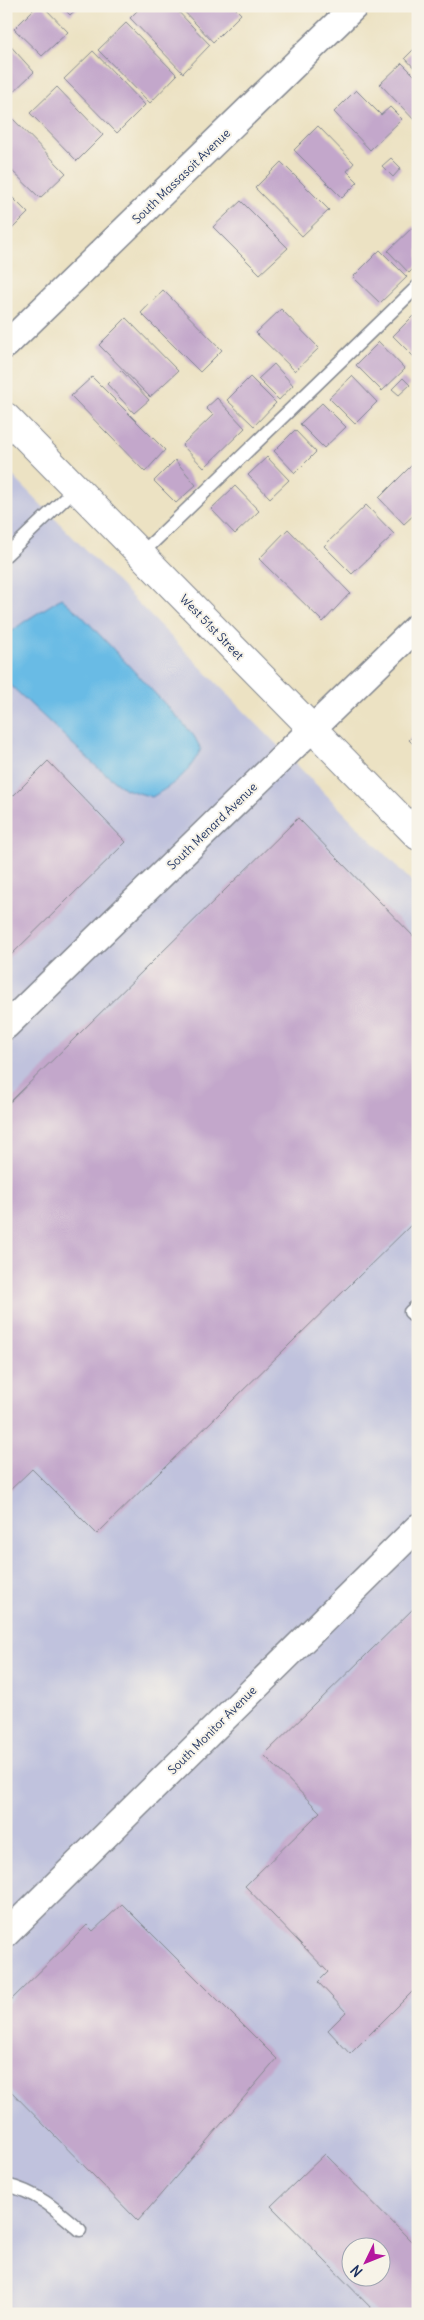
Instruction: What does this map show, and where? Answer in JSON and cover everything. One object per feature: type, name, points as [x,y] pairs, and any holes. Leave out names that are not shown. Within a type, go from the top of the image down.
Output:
[{"type":"street","name":"South Massasoit Avenue","points":[[6,345],[355,6]]},
{"type":"street","name":"West 51st Street","points":[[6,417],[418,836]]},
{"type":"street","name":"South Menard Avenue","points":[[6,1026],[418,626]]},
{"type":"street","name":"South Monitor Avenue","points":[[6,1934],[418,1527]]},
{"type":"lane","points":[[141,554],[418,286]]},
{"type":"lane","points":[[6,555],[76,488]]},
{"type":"lane","points":[[418,1305],[410,1312],[418,1319]]},
{"type":"lane","points":[[6,2185],[20,2188],[45,2200],[80,2230]]},
{"type":"shaded area","points":[[6,469],[418,888],[418,2314],[6,2314]]},
{"type":"water","points":[[61,598],[82,616],[181,721],[194,736],[201,749],[181,777],[152,797],[125,789],[98,768],[6,681],[6,637],[25,621]]},
{"type":"building","points":[[37,6],[43,6],[68,32],[42,56],[14,29]]},
{"type":"building","points":[[61,6],[80,6],[70,15]]},
{"type":"building","points":[[142,6],[173,6],[210,45],[183,73],[130,18]]},
{"type":"building","points":[[179,6],[233,6],[241,14],[213,42]]},
{"type":"building","points":[[126,23],[177,75],[150,103],[98,50]]},
{"type":"building","points":[[6,41],[34,72],[8,97],[6,96]]},
{"type":"building","points":[[418,45],[418,72],[405,58]]},
{"type":"building","points":[[93,51],[145,105],[117,133],[64,79]]},
{"type":"building","points":[[402,63],[418,79],[418,124],[380,84]]},
{"type":"building","points":[[57,87],[103,135],[77,161],[30,113]]},
{"type":"building","points":[[356,90],[381,115],[390,107],[402,119],[370,150],[334,112]]},
{"type":"building","points":[[10,116],[66,173],[40,198],[6,165],[6,119]]},
{"type":"building","points":[[318,126],[354,163],[347,171],[358,182],[342,198],[294,150]]},
{"type":"building","points":[[391,158],[401,168],[393,177],[382,166]]},
{"type":"building","points":[[281,162],[329,210],[302,236],[255,188]]},
{"type":"building","points":[[6,191],[28,213],[6,235]]},
{"type":"building","points":[[241,201],[288,248],[260,274],[213,227]]},
{"type":"building","points":[[414,226],[418,230],[418,264],[409,273],[388,251]]},
{"type":"building","points":[[380,250],[407,277],[380,303],[353,277]]},
{"type":"building","points":[[163,290],[222,350],[200,372],[141,313]]},
{"type":"building","points":[[281,309],[319,348],[295,371],[256,333]]},
{"type":"building","points":[[413,316],[418,321],[418,355],[415,358],[393,336]]},
{"type":"building","points":[[126,318],[178,371],[150,397],[99,345]]},
{"type":"building","points":[[379,342],[405,369],[382,391],[356,365]]},
{"type":"building","points":[[274,364],[293,385],[279,400],[258,379]]},
{"type":"building","points":[[121,370],[149,400],[134,413],[107,384]]},
{"type":"building","points":[[352,376],[377,402],[355,424],[329,398]]},
{"type":"building","points":[[92,377],[165,450],[145,472],[71,396]]},
{"type":"building","points":[[250,377],[276,403],[254,426],[227,400]]},
{"type":"building","points":[[403,378],[410,385],[399,395],[392,389]]},
{"type":"building","points":[[217,398],[245,428],[204,468],[182,445],[213,415],[206,408]]},
{"type":"building","points":[[322,403],[346,427],[324,448],[300,424]]},
{"type":"building","points":[[295,430],[316,452],[295,473],[274,451]]},
{"type":"building","points":[[267,457],[289,480],[270,498],[248,475]]},
{"type":"building","points":[[418,459],[418,511],[404,524],[379,498]]},
{"type":"building","points":[[175,460],[196,485],[176,503],[154,481]]},
{"type":"building","points":[[235,486],[259,511],[235,534],[211,509]]},
{"type":"building","points":[[366,505],[394,534],[352,574],[324,546]]},
{"type":"building","points":[[288,529],[350,593],[323,622],[259,559]]},
{"type":"building","points":[[418,731],[418,749],[409,740]]},
{"type":"building","points":[[48,761],[126,842],[6,960],[6,803]]},
{"type":"building","points":[[298,818],[418,941],[418,1218],[97,1534],[32,1469],[6,1494],[6,1106]]},
{"type":"building","points":[[418,1604],[418,1986],[350,2054],[328,2030],[346,2012],[318,1982],[328,1972],[245,1886],[320,1812],[264,1755]]},
{"type":"building","points":[[122,1904],[277,2059],[138,2221],[6,2086],[6,2005],[87,1925],[93,1931]]},
{"type":"building","points":[[325,2154],[418,2248],[418,2314],[377,2314],[351,2288],[392,2288],[392,2238],[342,2238],[342,2278],[271,2206]]}]
